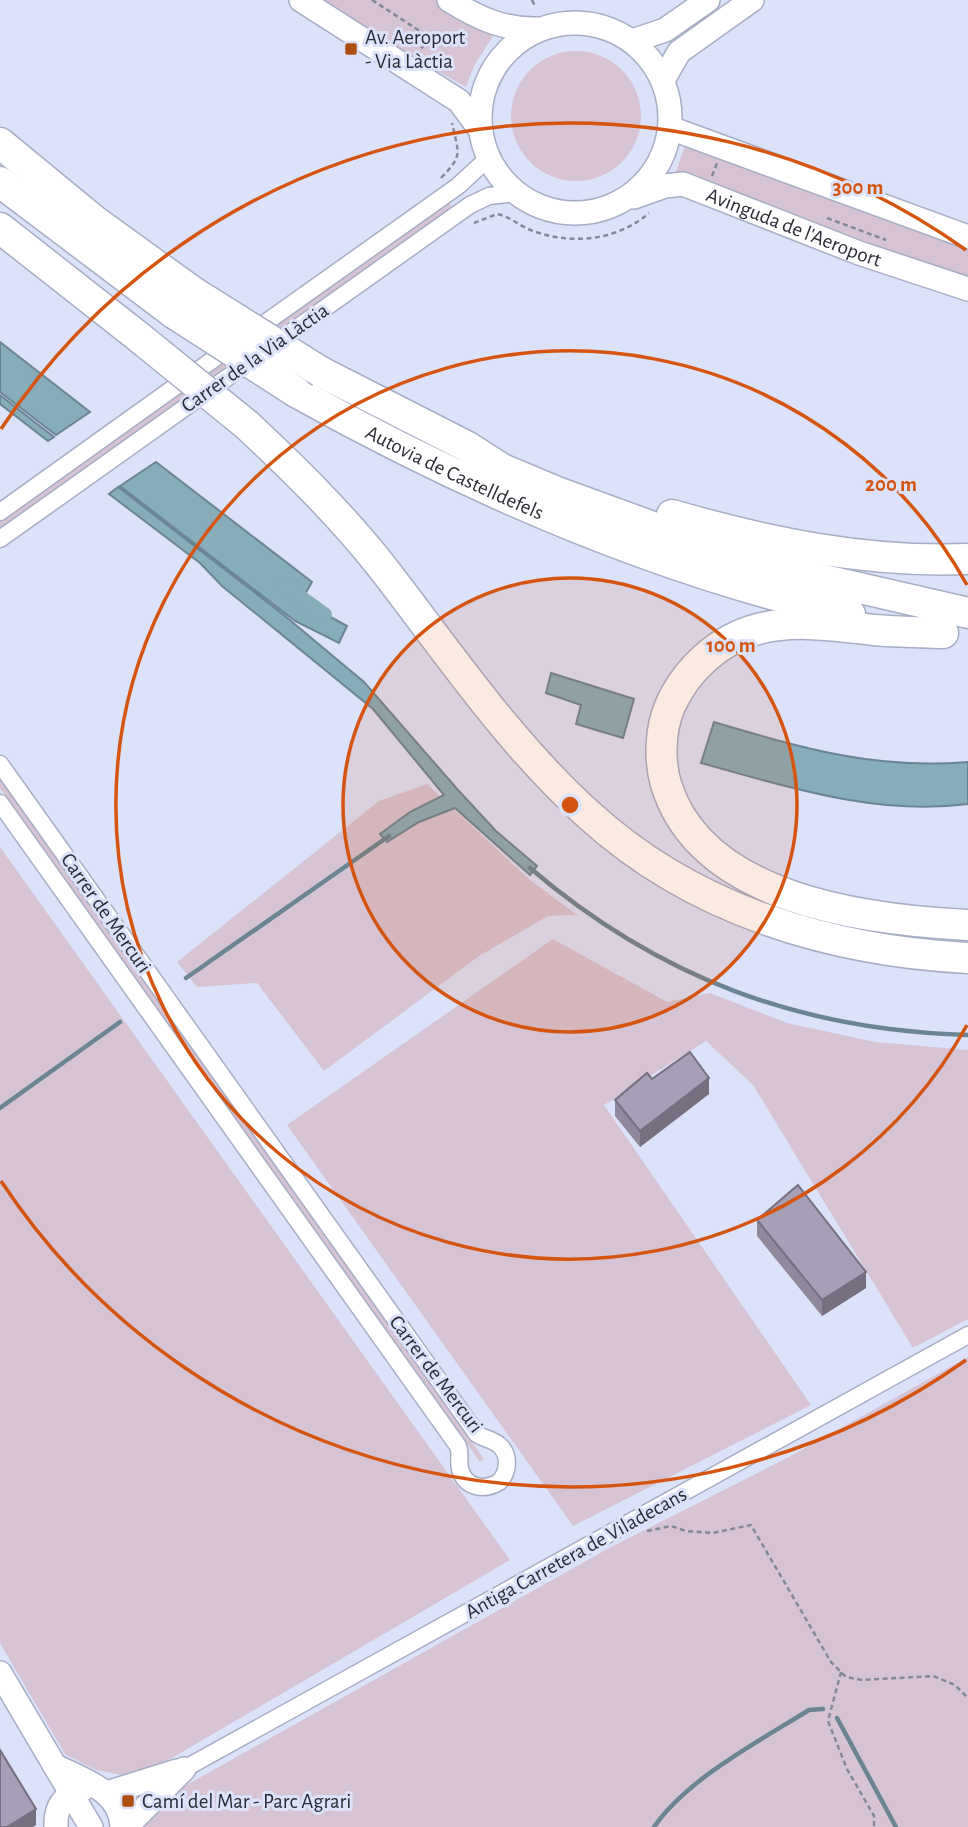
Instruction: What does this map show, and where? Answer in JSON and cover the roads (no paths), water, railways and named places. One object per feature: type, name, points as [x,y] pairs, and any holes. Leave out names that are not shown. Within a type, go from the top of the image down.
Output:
[{"type":"highway","points":[[0,143],[106,230],[184,303]]},
{"type":"highway","name":"Autovia de Castelldefels","points":[[0,182],[184,303],[296,392],[376,437],[466,481],[627,547],[800,601],[955,635]]},
{"type":"highway","points":[[0,228],[247,425],[347,525],[483,702],[522,747],[591,817],[629,848],[712,898],[761,919],[869,949],[968,958]]},
{"type":"highway","name":"Autovia de Castelldefels","points":[[184,303],[466,446],[502,469],[535,483],[713,550],[862,591],[968,612]]},
{"type":"highway","points":[[466,446],[509,457],[646,508],[787,546],[887,559],[968,559]]},
{"type":"highway","points":[[955,635],[820,624],[758,629],[732,639],[712,651],[678,688],[666,715],[662,759],[671,800],[680,818],[693,837],[735,870],[782,891],[866,914],[911,922],[968,925]]},
{"type":"street","points":[[301,0],[459,101],[481,131]]},
{"type":"street","points":[[449,0],[486,22],[507,28],[541,29],[579,22],[607,28],[632,41],[651,60],[663,80],[670,103],[670,128],[659,165],[642,187],[618,203],[594,212],[566,213],[542,208],[516,193],[499,175],[487,154],[481,131],[480,107],[487,80],[499,60],[518,41],[541,29]]},
{"type":"street","points":[[632,41],[665,30],[708,0]]},
{"type":"street","points":[[663,80],[679,52],[752,0]]},
{"type":"street","points":[[670,128],[968,237]]},
{"type":"street","name":"Carrer de la Via Làctia","points":[[0,512],[458,186],[484,162],[487,154]]},
{"type":"street","name":"Avinguda de l'Aeroport","points":[[618,203],[665,186],[683,184],[859,253],[968,289]]},
{"type":"street","name":"Carrer de la Via Làctia","points":[[0,539],[470,205],[489,196],[516,193]]},
{"type":"street","name":"Carrer de Mercuri","points":[[0,764],[477,1434],[495,1442],[504,1450],[507,1468],[499,1482],[481,1487],[471,1484],[464,1476],[457,1446],[0,803]]},
{"type":"street","name":"Antiga Carretera de Viladecans","points":[[184,1769],[968,1335]]},
{"type":"street","points":[[0,1673],[91,1827]]},
{"type":"street","points":[[55,1766],[102,1791],[122,1813],[124,1827]]},
{"type":"street","points":[[56,1827],[56,1813],[71,1793],[102,1791],[184,1769]]},
{"type":"street","points":[[124,1827],[184,1769]]},
{"type":"water","points":[[0,342],[90,412],[56,435],[0,392]]},
{"type":"water","points":[[0,395],[54,437],[48,441],[0,404]]},
{"type":"water","points":[[156,462],[312,582],[301,601],[347,626],[339,643],[295,621],[120,486]]},
{"type":"water","points":[[118,487],[285,616],[364,682],[496,831],[537,866],[530,875],[455,808],[419,822],[387,842],[380,834],[410,812],[444,795],[373,709],[222,586],[200,563],[109,494]]},
{"type":"water","points":[[551,673],[634,699],[623,738],[576,724],[581,705],[546,693]]},
{"type":"water","points":[[714,722],[809,748],[870,760],[934,764],[968,762],[968,804],[934,807],[866,803],[799,790],[701,763]]},
{"type":"waterway","points":[[285,587],[324,615]]},
{"type":"waterway","points":[[186,978],[389,836]]},
{"type":"waterway","points":[[530,868],[579,907],[629,940],[681,968],[734,991],[789,1009],[846,1022],[906,1031],[968,1035]]},
{"type":"waterway","points":[[0,1108],[120,1022]]},
{"type":"waterway","points":[[654,1827],[685,1793],[725,1762],[809,1710],[823,1709]]},
{"type":"waterway","points":[[837,1718],[896,1827]]},
{"type":"place","name":"Av. Aeroport - Via Làctia","points":[[351,49]]},
{"type":"place","name":"Camí del Mar - Parc Agrari","points":[[128,1801]]}]
